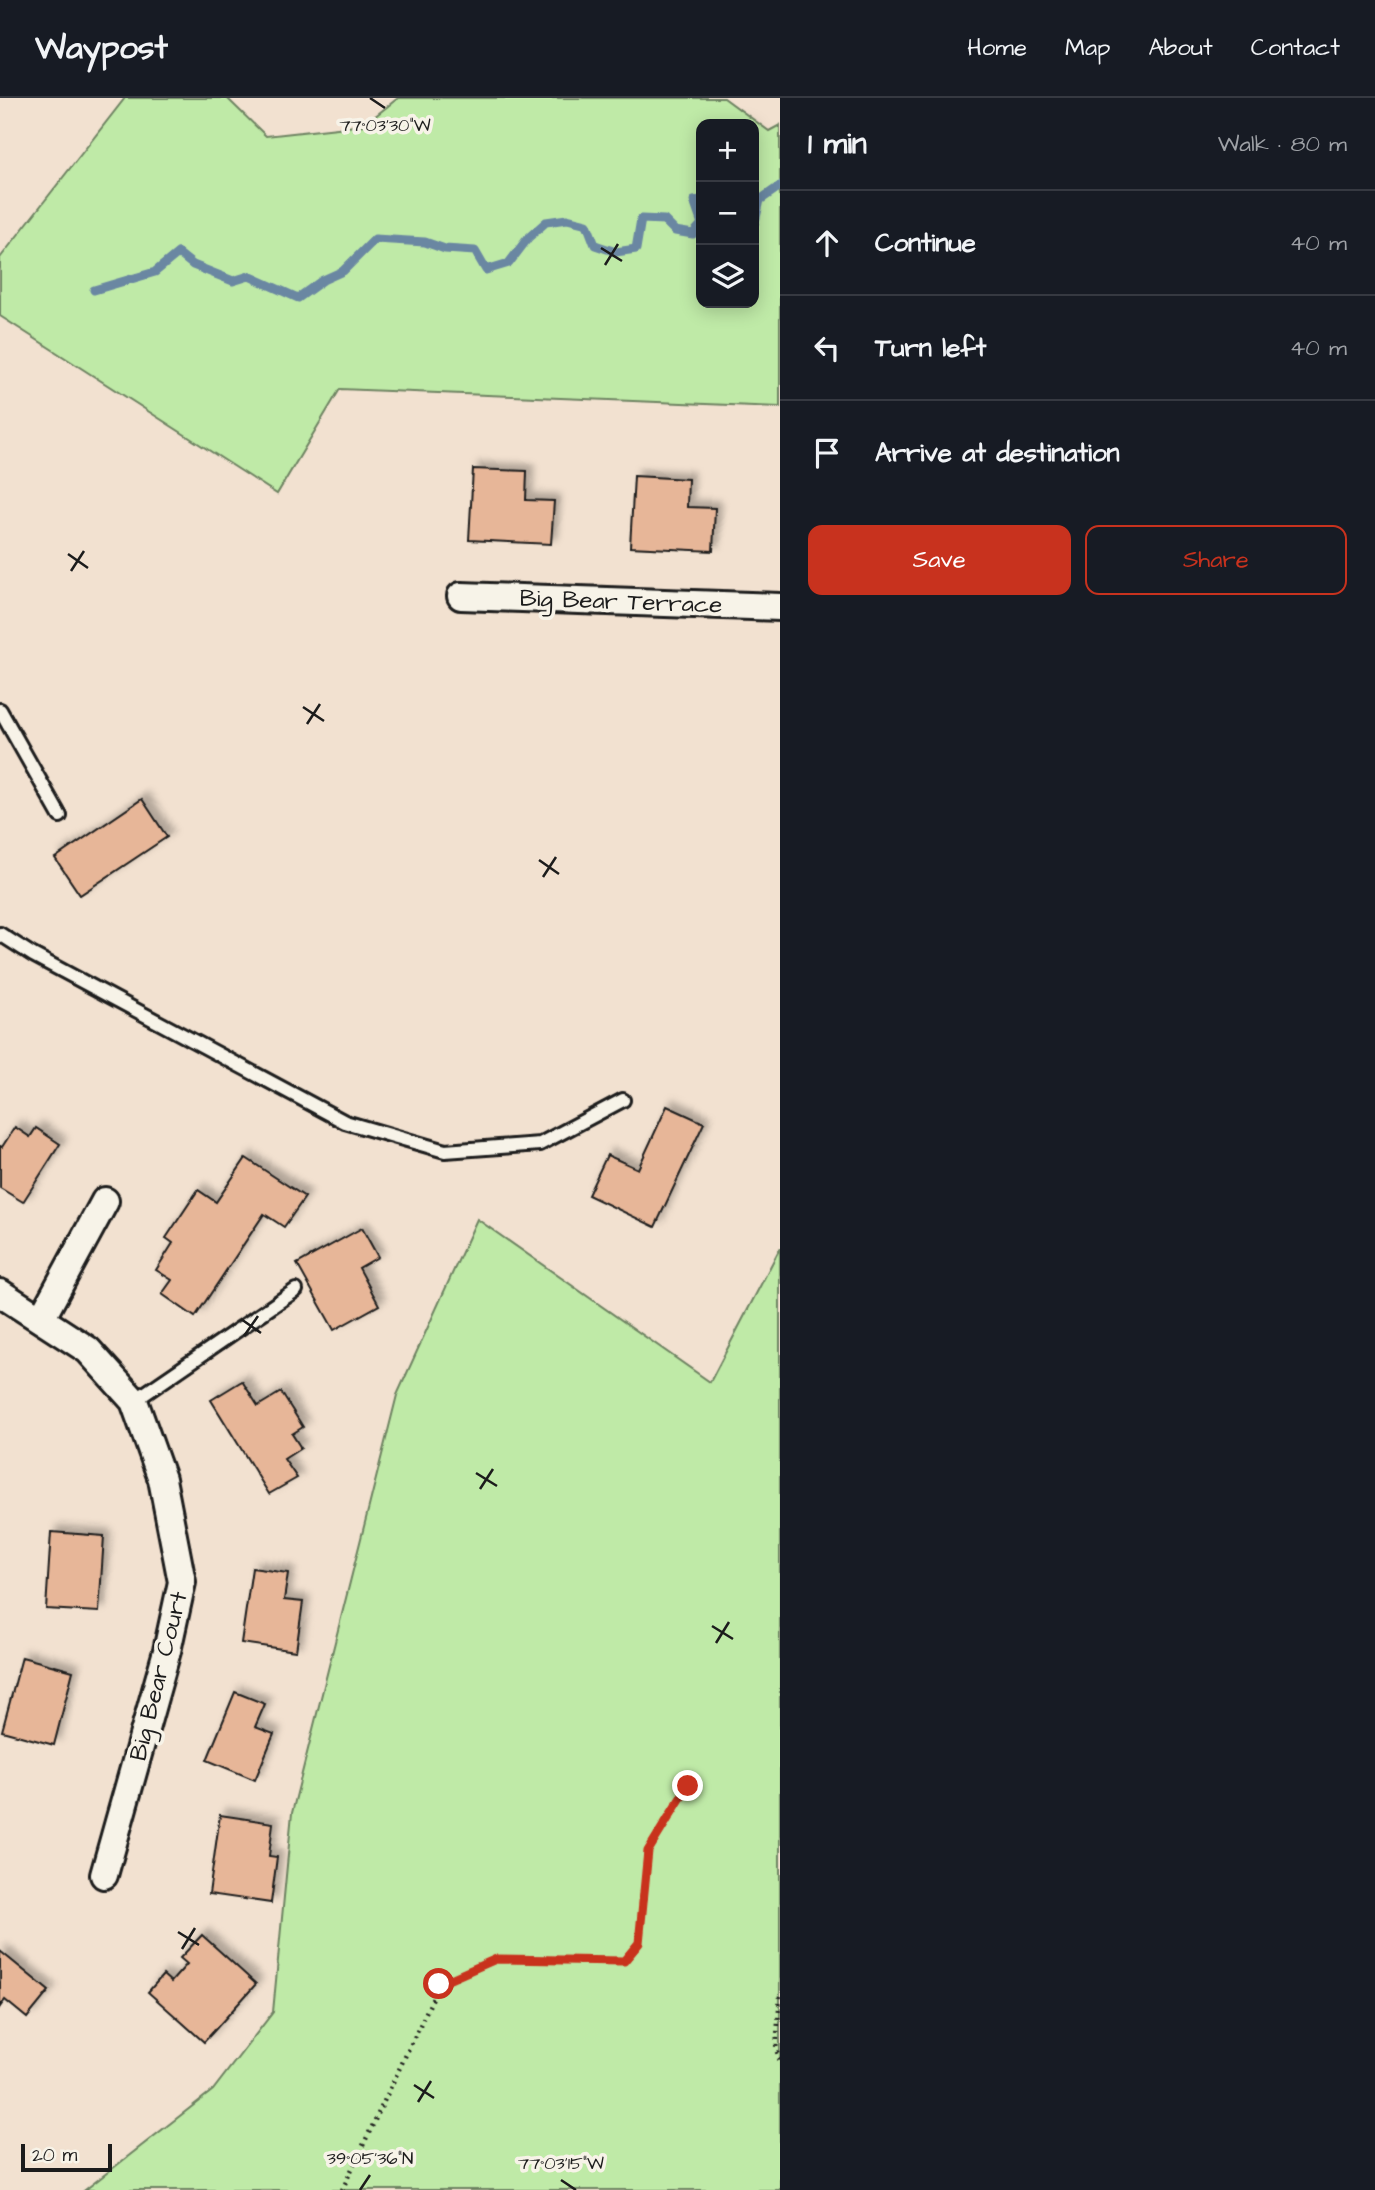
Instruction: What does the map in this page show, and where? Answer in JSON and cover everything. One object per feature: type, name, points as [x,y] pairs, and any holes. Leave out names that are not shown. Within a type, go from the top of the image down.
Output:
[{"type":"street","name":"Big Bear Terrace","points":[[461,596],[780,607]]},
{"type":"street","points":[[41,1319],[105,1201]]},
{"type":"street","name":"Big Bear Court","points":[[0,1293],[88,1350],[134,1401],[162,1479],[182,1582],[167,1651],[104,1875]]},
{"type":"lane","points":[[0,710],[60,816]]},
{"type":"lane","points":[[0,934],[33,955],[345,1122],[446,1151],[540,1144],[623,1100]]},
{"type":"lane","points":[[134,1401],[296,1290]]},
{"type":"path","points":[[342,2190],[439,1984],[496,1959],[624,1961],[639,1943],[648,1851],[688,1786]]},
{"type":"path","points":[[780,1996],[776,2049],[780,2061]]},
{"type":"green space","points":[[125,98],[227,98],[266,136],[364,125],[398,98],[724,98],[753,119],[696,119],[696,308],[759,308],[759,124],[769,131],[780,125],[780,407],[340,389],[277,494],[0,316],[0,258]]},
{"type":"green space","points":[[477,1219],[710,1382],[780,1248],[780,2190],[85,2190],[213,2090],[273,2012],[292,1813],[397,1395]]},
{"type":"building","points":[[473,469],[527,471],[526,500],[554,501],[551,544],[469,540]]},
{"type":"building","points":[[634,476],[688,479],[687,507],[715,508],[713,551],[630,547]]},
{"type":"building","points":[[142,799],[167,837],[80,895],[55,858]]},
{"type":"building","points":[[667,1106],[704,1123],[655,1227],[588,1195],[607,1155],[638,1169]]},
{"type":"building","points":[[15,1127],[30,1137],[36,1128],[60,1144],[23,1202],[0,1188],[0,1146],[2,1147]]},
{"type":"building","points":[[246,1158],[305,1197],[284,1227],[264,1214],[195,1317],[162,1294],[172,1280],[156,1270],[173,1243],[166,1238],[198,1190],[216,1202]]},
{"type":"building","points":[[362,1228],[378,1257],[359,1268],[379,1305],[334,1330],[297,1264]]},
{"type":"building","points":[[242,1381],[258,1406],[281,1392],[303,1427],[292,1434],[301,1448],[284,1459],[297,1478],[269,1494],[211,1400]]},
{"type":"building","points":[[51,1532],[104,1536],[99,1612],[46,1609]]},
{"type":"building","points":[[252,1568],[288,1573],[284,1600],[303,1602],[296,1651],[241,1643]]},
{"type":"building","points":[[22,1657],[73,1671],[54,1745],[2,1731]]},
{"type":"building","points":[[235,1692],[265,1704],[255,1727],[274,1734],[255,1780],[207,1760]]},
{"type":"building","points":[[220,1815],[273,1823],[269,1856],[277,1857],[271,1903],[209,1894]]},
{"type":"building","points":[[202,1935],[256,1984],[204,2042],[148,1992],[163,1975],[171,1982],[187,1964],[180,1958]]},
{"type":"building","points":[[0,1951],[49,1991],[27,2018],[5,2000],[0,2007]]},
{"type":"waterway","points":[[759,204],[760,200],[780,186]]},
{"type":"waterway","points":[[696,201],[696,207]]},
{"type":"waterway","points":[[94,290],[155,272],[178,253],[193,265],[233,281],[249,276],[298,298],[323,280],[343,271],[375,239],[425,242],[445,249],[475,251],[486,270],[509,263],[528,238],[546,222],[567,219],[587,224],[595,245],[616,252],[636,249],[641,219],[664,220],[675,231],[693,234],[696,231]]},
{"type":"route","points":[[439,1984],[496,1959],[624,1961],[639,1943],[648,1851],[688,1786]]}]
